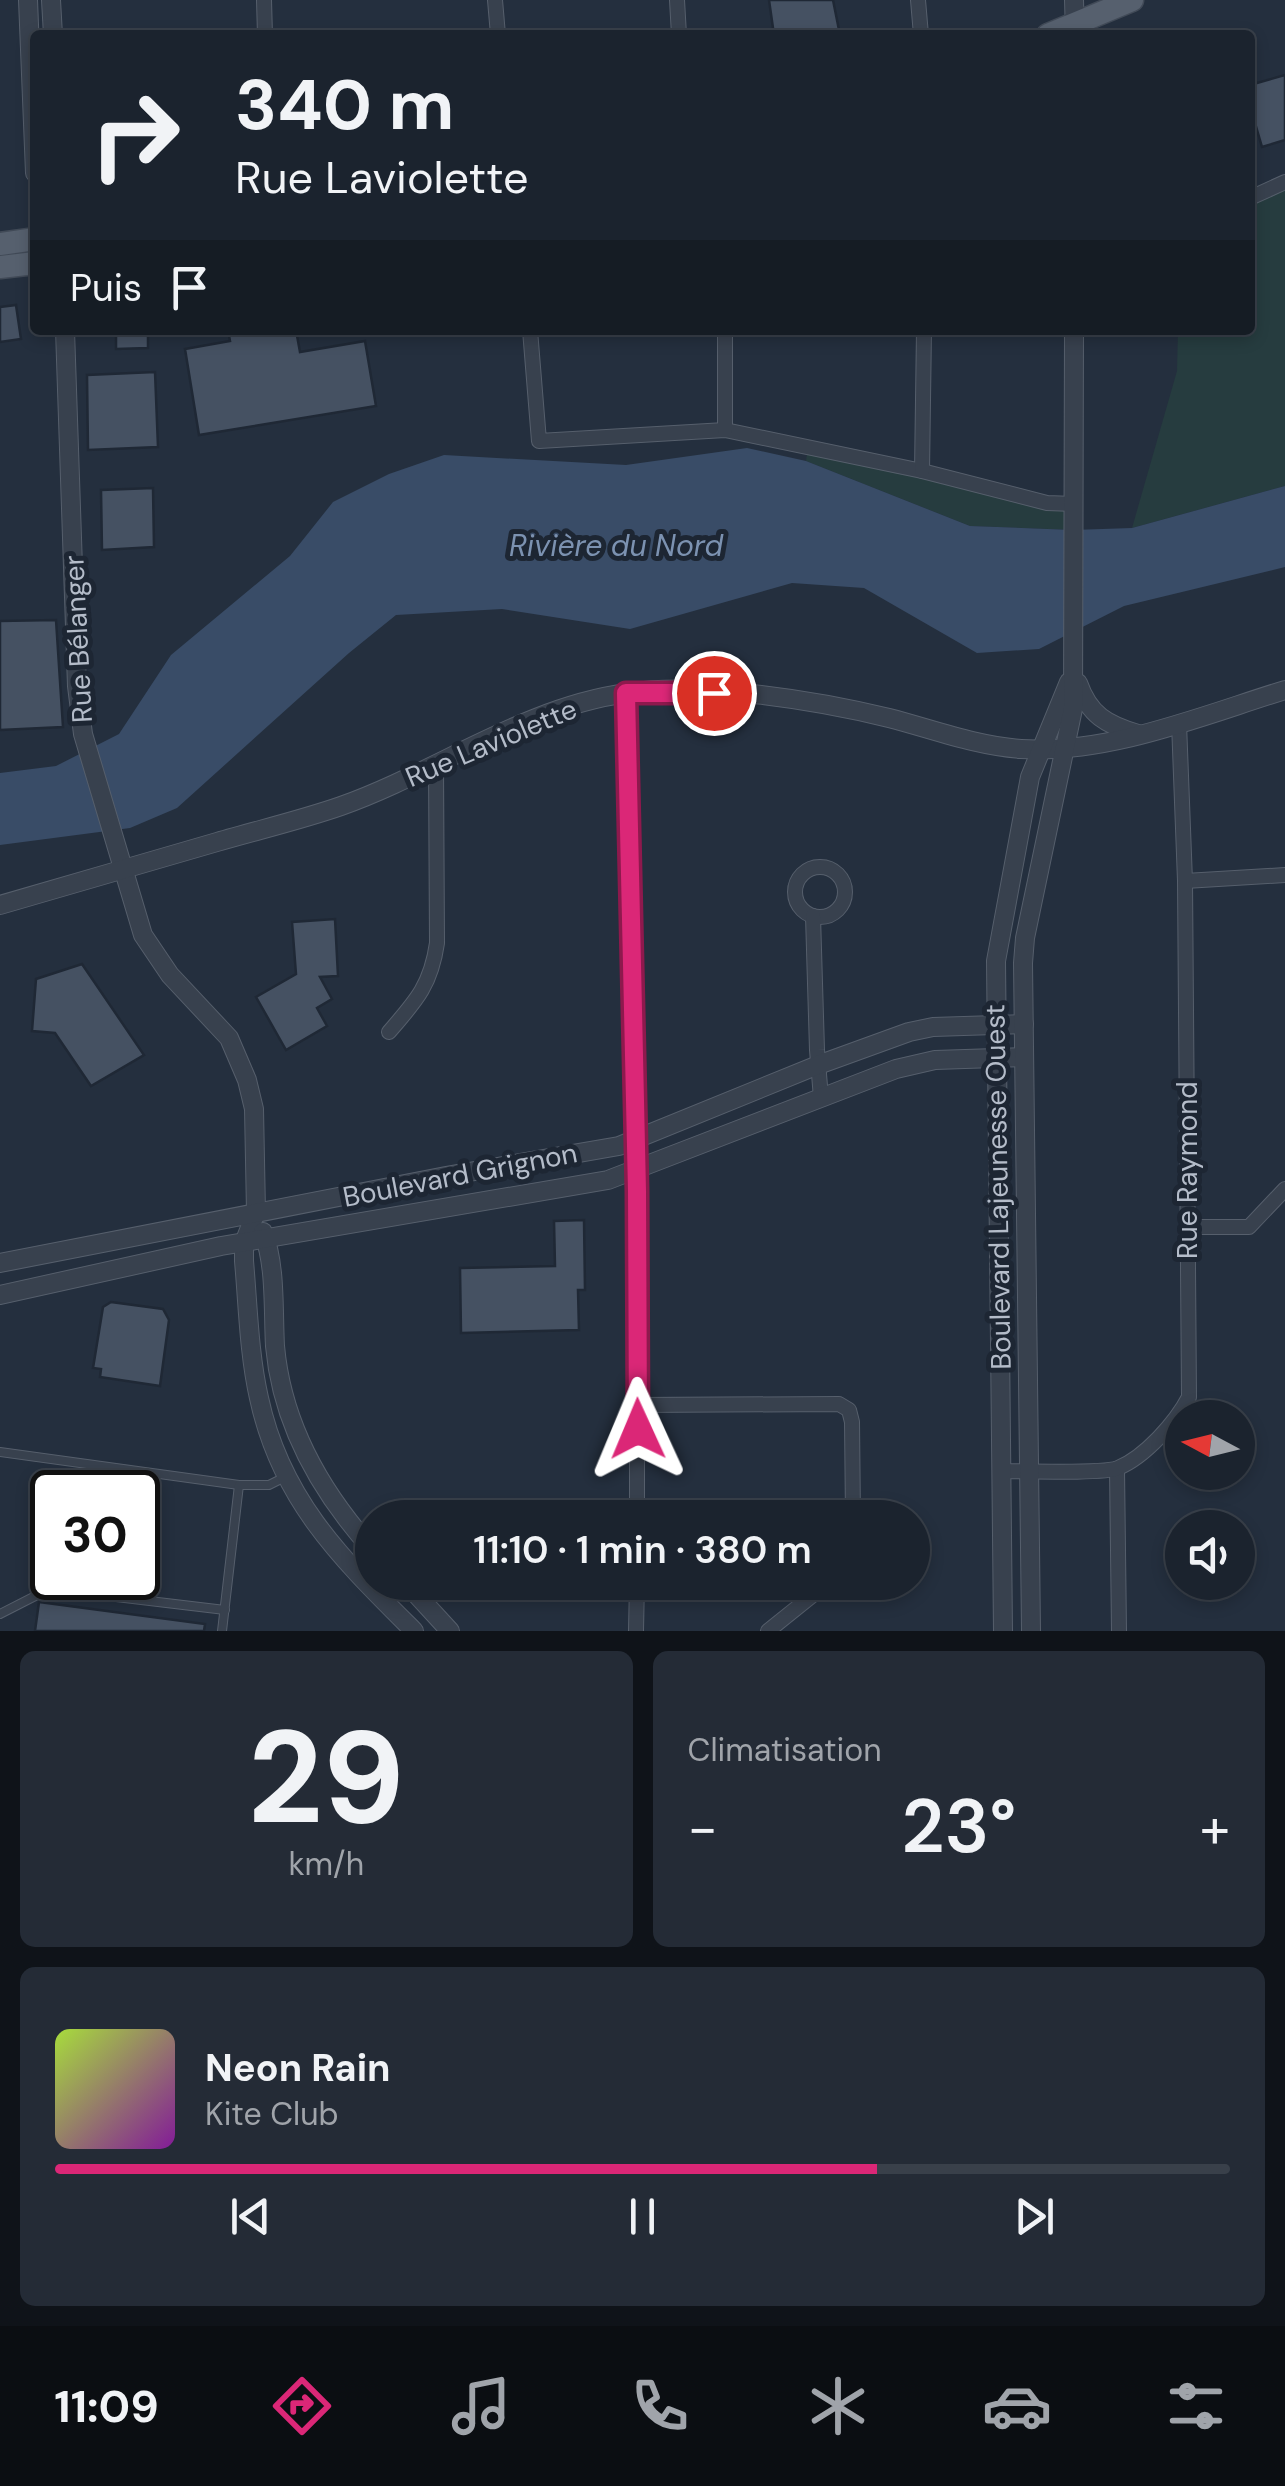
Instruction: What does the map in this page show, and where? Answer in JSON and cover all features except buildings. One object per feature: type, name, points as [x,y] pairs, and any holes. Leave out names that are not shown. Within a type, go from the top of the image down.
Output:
[{"type":"main road","points":[[1075,30],[1122,3]]},
{"type":"main road","points":[[0,244],[30,241]]},
{"type":"main road","points":[[0,267],[30,263]]},
{"type":"street","points":[[28,0],[30,49]]},
{"type":"street","points":[[52,0],[53,30]]},
{"type":"street","points":[[264,0],[266,30]]},
{"type":"street","points":[[496,0],[498,30]]},
{"type":"street","points":[[677,0],[679,30]]},
{"type":"street","points":[[918,0],[921,30]]},
{"type":"street","points":[[1074,0],[1075,30]]},
{"type":"street","points":[[1255,196],[1285,182]]},
{"type":"street","name":"Rue Bélanger","points":[[53,335],[67,402]]},
{"type":"street","name":"Rue Bélanger","points":[[64,335],[77,686],[83,734],[137,919],[155,956],[211,1015],[239,1059],[254,1108],[256,1212]]},
{"type":"street","points":[[530,335],[539,441],[725,430],[922,471],[1047,503],[1074,504]]},
{"type":"street","points":[[725,335],[725,430]]},
{"type":"street","points":[[922,471],[924,335]]},
{"type":"street","name":"Boulevard Lajeunesse Ouest","points":[[1030,1631],[1025,938],[1074,710],[1074,335]]},
{"type":"street","points":[[1074,659],[1083,698],[1094,714],[1138,734]]},
{"type":"street","name":"Boulevard Lajeunesse Ouest","points":[[1004,1631],[996,1058],[998,942],[1030,776],[1055,722],[1074,659]]},
{"type":"street","name":"Rue Laviolette","points":[[0,905],[338,807],[436,766],[516,726],[573,705],[626,693],[685,690],[772,698],[884,717],[974,741],[1041,749],[1138,734],[1285,690]]},
{"type":"street","points":[[626,693],[636,1172],[637,1500]]},
{"type":"street","name":"Rue Raymond","points":[[1117,1469],[1164,1434],[1189,1398],[1185,881],[1179,723]]},
{"type":"street","points":[[389,1032],[422,994],[434,970],[436,766]]},
{"type":"street","points":[[1185,881],[1285,875]]},
{"type":"street","points":[[814,916],[821,1098]]},
{"type":"street","name":"Boulevard Grignon","points":[[0,1264],[256,1212],[619,1146],[909,1032],[933,1027],[1024,1024]]},
{"type":"street","name":"Boulevard Grignon","points":[[0,1295],[244,1243],[608,1180],[916,1064],[1024,1057]]},
{"type":"street","points":[[1188,1227],[1249,1228],[1285,1189]]},
{"type":"street","points":[[256,1212],[266,1240],[276,1353],[292,1424],[326,1493],[355,1528]]},
{"type":"street","points":[[256,1212],[244,1243],[258,1396],[287,1476],[318,1530],[337,1554],[414,1631]]},
{"type":"street","points":[[638,1405],[839,1404],[848,1410],[852,1422],[853,1500]]},
{"type":"street","points":[[1001,1471],[1117,1469],[1119,1631]]},
{"type":"street","points":[[421,1600],[450,1631]]},
{"type":"street","points":[[636,1631],[637,1600]]},
{"type":"street","points":[[768,1631],[807,1600]]},
{"type":"lane","points":[[0,1452],[239,1485],[269,1484],[287,1476]]},
{"type":"lane","points":[[222,1631],[239,1485]]},
{"type":"lane","points":[[0,1614],[50,1588],[224,1610]]},
{"type":"green space","points":[[1285,189],[1285,486],[1132,528],[1177,371],[1178,335],[1255,335],[1255,202]]},
{"type":"green space","points":[[808,447],[1074,504],[1073,530],[970,526],[806,461]]},
{"type":"water","name":"Rivière du Nord","points":[[747,448],[806,461],[970,526],[1132,528],[1285,486],[1285,567],[1124,606],[1039,649],[977,653],[864,588],[792,583],[630,629],[502,609],[396,615],[177,808],[130,828],[0,845],[0,773],[56,766],[119,734],[171,655],[290,556],[333,502],[389,474],[444,455],[626,465]]},
{"type":"route","points":[[638,1429],[626,693],[714,693]]}]
